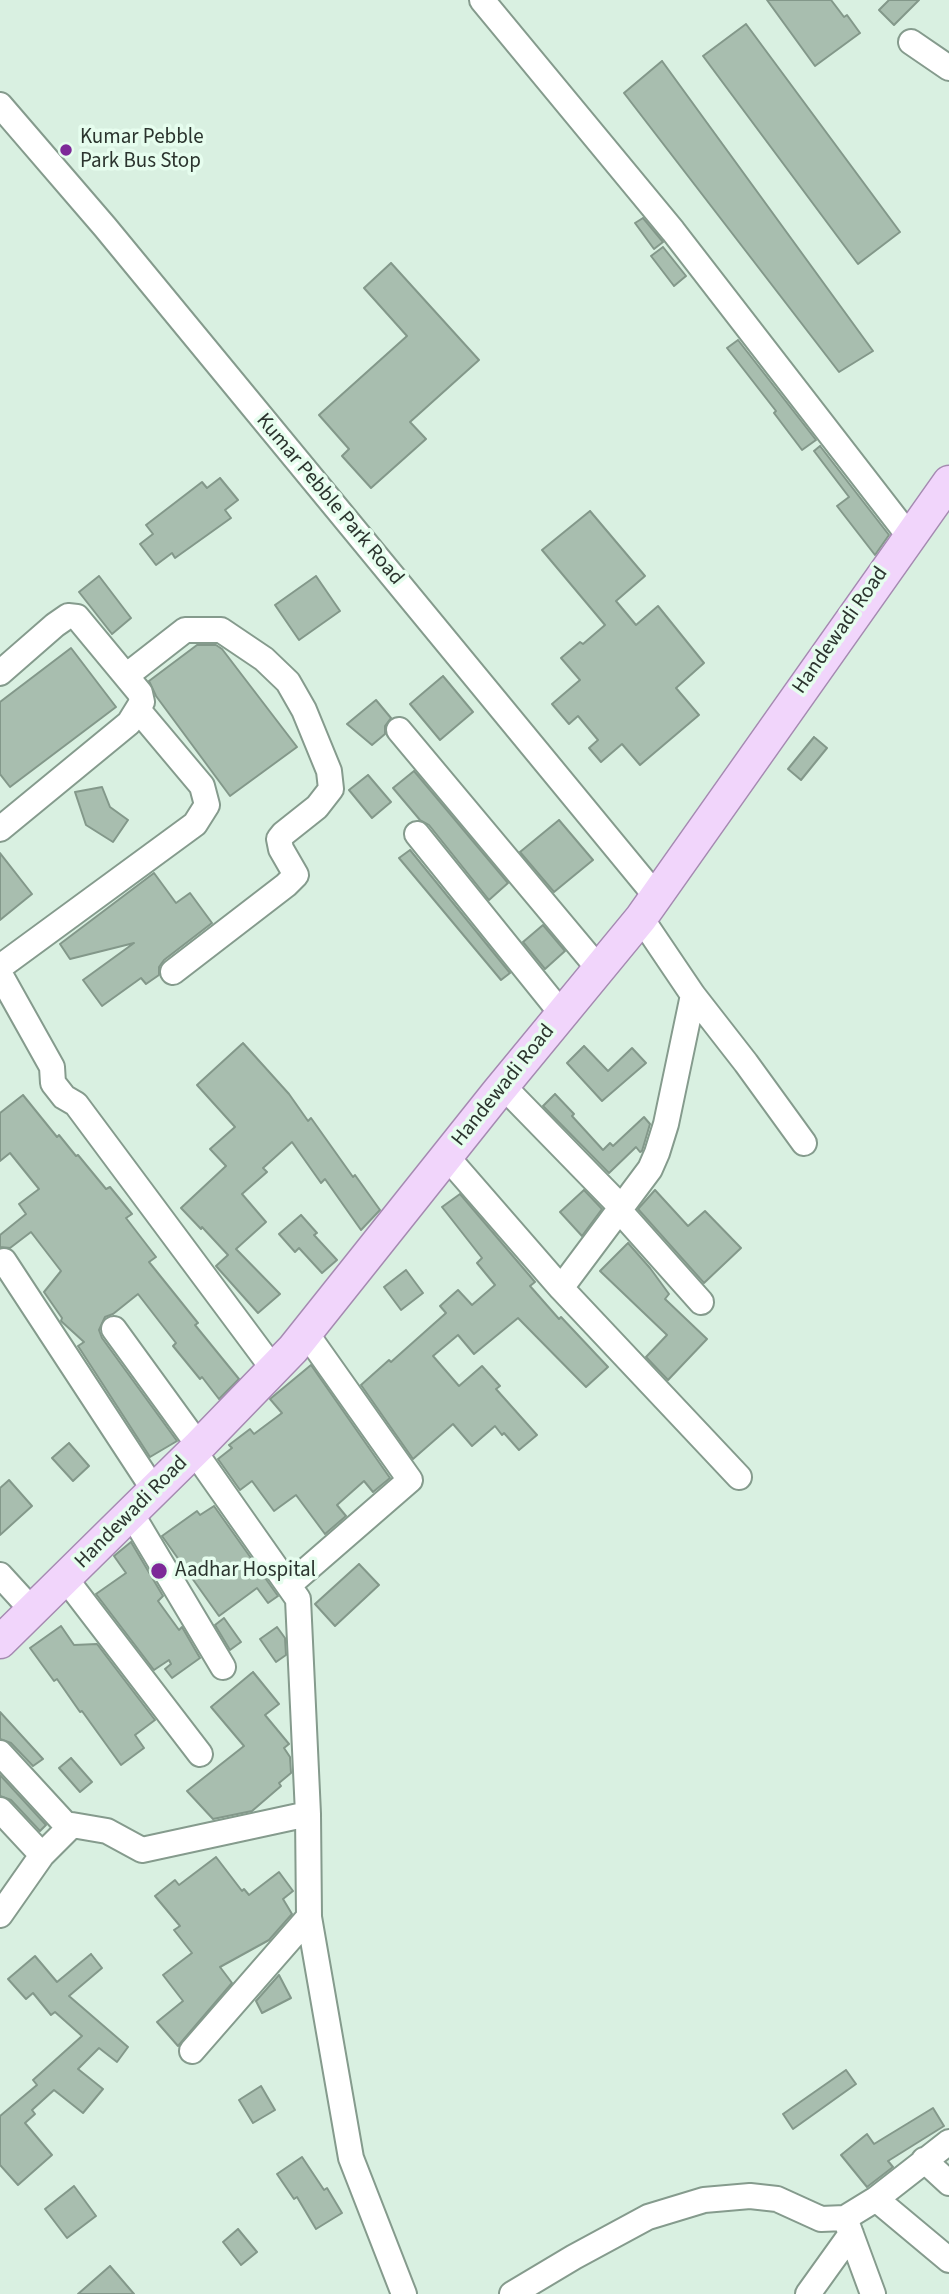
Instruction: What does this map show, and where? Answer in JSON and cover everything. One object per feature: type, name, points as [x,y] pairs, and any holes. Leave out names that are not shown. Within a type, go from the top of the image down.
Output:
[{"type":"main road","name":"Handewadi Road","points":[[0,1642],[196,1449],[274,1370],[306,1333],[649,907],[949,482]]},
{"type":"street","points":[[482,0],[673,230],[909,536]]},
{"type":"street","points":[[911,42],[949,68]]},
{"type":"street","name":"Kumar Pebble Park Road","points":[[0,105],[105,228],[649,907],[693,995],[804,1143]]},
{"type":"street","points":[[0,673],[68,616],[77,617],[140,693],[142,702],[139,711],[129,723],[0,829]]},
{"type":"street","points":[[126,676],[185,630],[221,631],[264,659],[288,682],[304,710],[328,771],[331,789],[317,807],[279,839],[281,849],[296,875],[173,972]]},
{"type":"street","points":[[0,967],[195,824],[207,805],[202,786],[139,711]]},
{"type":"street","points":[[399,730],[599,969]]},
{"type":"street","points":[[417,834],[562,1014]]},
{"type":"street","points":[[0,975],[52,1067],[53,1083],[64,1097],[76,1104],[274,1370]]},
{"type":"street","points":[[561,1288],[650,1169],[666,1124],[693,995]]},
{"type":"street","points":[[503,1086],[620,1209],[701,1302]]},
{"type":"street","points":[[447,1157],[561,1288],[739,1477]]},
{"type":"street","points":[[4,1261],[155,1490]]},
{"type":"street","points":[[114,1329],[298,1599],[308,1814],[309,1917],[351,2158],[398,2291]]},
{"type":"street","points":[[289,1585],[410,1480],[306,1333]]},
{"type":"street","points":[[131,1513],[223,1667]]},
{"type":"street","points":[[0,1575],[32,1610]]},
{"type":"street","points":[[65,1578],[200,1754]]},
{"type":"street","points":[[0,1753],[69,1828]]},
{"type":"street","points":[[0,1810],[42,1855]]},
{"type":"street","points":[[0,1915],[42,1855],[72,1825],[107,1831],[142,1850],[308,1814]]},
{"type":"street","points":[[192,2051],[309,1917]]},
{"type":"street","points":[[808,2294],[848,2226],[876,2199],[949,2142]]},
{"type":"street","points":[[924,2160],[949,2182]]},
{"type":"street","points":[[512,2294],[649,2217],[704,2200],[750,2196],[777,2199],[821,2219],[848,2226]]},
{"type":"street","points":[[876,2199],[949,2260]]},
{"type":"street","points":[[848,2226],[869,2291]]},
{"type":"building","points":[[767,0],[831,0],[844,17],[847,15],[860,33],[815,66]]},
{"type":"building","points":[[889,0],[919,0],[894,25],[879,10]]},
{"type":"building","points":[[746,24],[900,232],[858,264],[703,56]]},
{"type":"building","points":[[662,61],[873,351],[839,372],[624,93]]},
{"type":"building","points":[[643,218],[663,242],[654,249],[635,223]]},
{"type":"building","points":[[663,247],[686,276],[674,286],[651,256]]},
{"type":"building","points":[[391,263],[479,360],[410,422],[426,439],[371,488],[342,456],[349,449],[319,415],[407,336],[364,288]]},
{"type":"building","points":[[738,340],[816,440],[802,450],[774,413],[776,411],[727,348]]},
{"type":"building","points":[[820,446],[889,535],[875,555],[837,506],[849,497],[814,451]]},
{"type":"building","points":[[220,478],[238,500],[225,510],[231,518],[175,558],[172,553],[156,565],[140,544],[153,534],[146,525],[202,482],[207,488]]},
{"type":"building","points":[[590,511],[645,576],[616,601],[636,625],[658,606],[704,663],[676,688],[699,715],[640,765],[622,744],[601,762],[589,748],[598,740],[578,716],[569,724],[552,704],[580,680],[561,658],[605,625],[542,550]]},
{"type":"building","points":[[99,576],[131,618],[112,634],[79,592]]},
{"type":"building","points":[[316,576],[340,611],[299,640],[275,605]]},
{"type":"building","points":[[197,645],[216,645],[222,649],[297,747],[230,796],[156,696],[149,681]]},
{"type":"building","points":[[71,648],[116,707],[10,787],[0,774],[0,702]]},
{"type":"building","points":[[443,676],[473,712],[440,740],[410,704]]},
{"type":"building","points":[[376,700],[391,718],[385,726],[385,734],[372,745],[347,724]]},
{"type":"building","points":[[814,737],[827,748],[801,780],[788,769]]},
{"type":"building","points":[[414,771],[508,883],[489,900],[429,825],[420,820],[393,788]]},
{"type":"building","points":[[368,775],[391,802],[372,818],[349,790]]},
{"type":"building","points":[[102,787],[110,807],[128,820],[113,842],[86,825],[75,792]]},
{"type":"building","points":[[559,820],[593,860],[554,892],[520,852]]},
{"type":"building","points":[[410,850],[510,973],[501,980],[399,858]]},
{"type":"building","points":[[0,853],[32,894],[0,920]]},
{"type":"building","points":[[154,873],[176,903],[190,893],[212,923],[164,960],[159,967],[159,975],[146,984],[141,978],[102,1006],[83,980],[134,943],[70,959],[60,944]]},
{"type":"building","points":[[543,925],[565,951],[545,969],[523,942]]},
{"type":"building","points":[[243,1043],[289,1094],[308,1121],[311,1118],[380,1210],[361,1230],[325,1179],[321,1183],[292,1142],[263,1168],[267,1172],[242,1194],[266,1222],[236,1249],[280,1294],[258,1313],[216,1266],[228,1255],[181,1208],[226,1166],[210,1149],[235,1127],[197,1085]]},
{"type":"building","points":[[584,1046],[608,1071],[632,1048],[646,1063],[602,1101],[567,1063]]},
{"type":"building","points":[[555,1094],[603,1150],[610,1143],[613,1146],[644,1117],[650,1124],[642,1151],[636,1147],[609,1173],[543,1106]]},
{"type":"building","points":[[23,1095],[57,1137],[59,1135],[76,1156],[78,1155],[106,1189],[110,1187],[132,1214],[126,1218],[156,1257],[149,1262],[239,1379],[219,1399],[173,1346],[176,1343],[138,1294],[113,1314],[105,1317],[99,1330],[102,1338],[177,1441],[150,1457],[78,1346],[84,1342],[61,1321],[62,1318],[44,1292],[61,1271],[31,1232],[10,1248],[0,1247],[0,1235],[26,1214],[19,1204],[39,1189],[10,1153],[0,1161],[0,1113]]},
{"type":"building","points":[[584,1190],[602,1209],[582,1236],[560,1212]]},
{"type":"building","points":[[655,1190],[688,1226],[705,1211],[741,1248],[704,1283],[638,1209]]},
{"type":"building","points":[[460,1194],[535,1282],[530,1286],[608,1367],[586,1387],[518,1318],[474,1354],[458,1335],[433,1356],[459,1386],[482,1366],[500,1386],[496,1389],[537,1435],[519,1450],[495,1426],[472,1446],[453,1424],[413,1459],[361,1385],[446,1313],[440,1306],[458,1290],[472,1305],[495,1285],[477,1263],[482,1258],[442,1207]]},
{"type":"building","points":[[301,1215],[317,1233],[314,1235],[337,1260],[322,1273],[299,1248],[295,1252],[279,1234]]},
{"type":"building","points":[[628,1243],[669,1294],[665,1299],[707,1339],[668,1380],[646,1357],[667,1335],[600,1271]]},
{"type":"building","points":[[406,1270],[423,1293],[401,1310],[384,1287]]},
{"type":"building","points":[[311,1365],[390,1478],[373,1492],[364,1481],[337,1505],[346,1516],[325,1534],[296,1495],[274,1511],[252,1481],[240,1490],[218,1459],[232,1448],[229,1445],[250,1429],[254,1434],[282,1413],[270,1399]]},
{"type":"building","points":[[69,1443],[89,1466],[73,1481],[52,1458]]},
{"type":"building","points":[[9,1480],[32,1506],[0,1535],[0,1488]]},
{"type":"building","points":[[214,1506],[278,1596],[268,1603],[257,1588],[219,1616],[162,1536],[197,1511],[200,1515]]},
{"type":"building","points":[[131,1542],[163,1596],[158,1601],[179,1630],[182,1627],[200,1658],[172,1678],[165,1669],[171,1664],[169,1660],[154,1670],[96,1594],[126,1573],[114,1556]]},
{"type":"building","points":[[359,1564],[379,1585],[335,1626],[315,1604]]},
{"type":"building","points":[[224,1618],[241,1642],[230,1650],[215,1625]]},
{"type":"building","points":[[61,1626],[74,1645],[97,1644],[155,1720],[135,1735],[144,1748],[121,1765],[82,1711],[80,1712],[57,1679],[54,1681],[30,1648]]},
{"type":"building","points":[[277,1627],[285,1638],[286,1655],[276,1662],[260,1639]]},
{"type":"building","points":[[253,1672],[279,1704],[265,1715],[289,1744],[284,1748],[290,1757],[291,1773],[279,1783],[281,1786],[252,1811],[213,1819],[187,1791],[244,1746],[211,1707]]},
{"type":"building","points":[[0,1712],[43,1759],[33,1766],[11,1743],[0,1739]]},
{"type":"building","points":[[71,1758],[92,1782],[80,1792],[59,1768]]},
{"type":"building","points":[[0,1775],[46,1825],[40,1831],[11,1800],[0,1796]]},
{"type":"building","points":[[216,1857],[242,1891],[244,1889],[249,1895],[279,1872],[293,1891],[283,1899],[292,1914],[269,1940],[220,1967],[232,1983],[178,2046],[157,2022],[183,2001],[163,1975],[192,1953],[174,1930],[180,1926],[155,1896],[175,1880],[179,1885]]},
{"type":"building","points":[[91,1954],[102,1968],[69,1996],[128,2047],[117,2062],[99,2048],[78,2069],[103,2089],[83,2113],[54,2090],[32,2110],[35,2114],[25,2123],[52,2155],[18,2185],[0,2165],[0,2116],[37,2085],[33,2080],[82,2036],[55,2012],[51,2015],[33,1993],[26,1999],[8,1979],[35,1956],[57,1982]]},
{"type":"building","points":[[279,1975],[291,1998],[262,2013],[256,2001]]},
{"type":"building","points":[[846,2070],[856,2084],[793,2129],[783,2114]]},
{"type":"building","points":[[261,2086],[275,2110],[253,2123],[239,2100]]},
{"type":"building","points":[[933,2108],[944,2126],[888,2161],[893,2167],[867,2187],[841,2155],[867,2134],[874,2144]]},
{"type":"building","points":[[302,2157],[324,2190],[327,2188],[342,2213],[316,2229],[297,2197],[294,2199],[277,2174]]},
{"type":"building","points":[[74,2186],[96,2216],[67,2238],[45,2209]]},
{"type":"building","points":[[238,2229],[257,2252],[241,2265],[223,2242]]},
{"type":"building","points":[[110,2266],[134,2294],[78,2294]]},
{"type":"place","name":"Kumar Pebble Park Bus Stop","points":[[66,150]]},
{"type":"place","name":"Aadhar Hospital","points":[[159,1571]]}]
